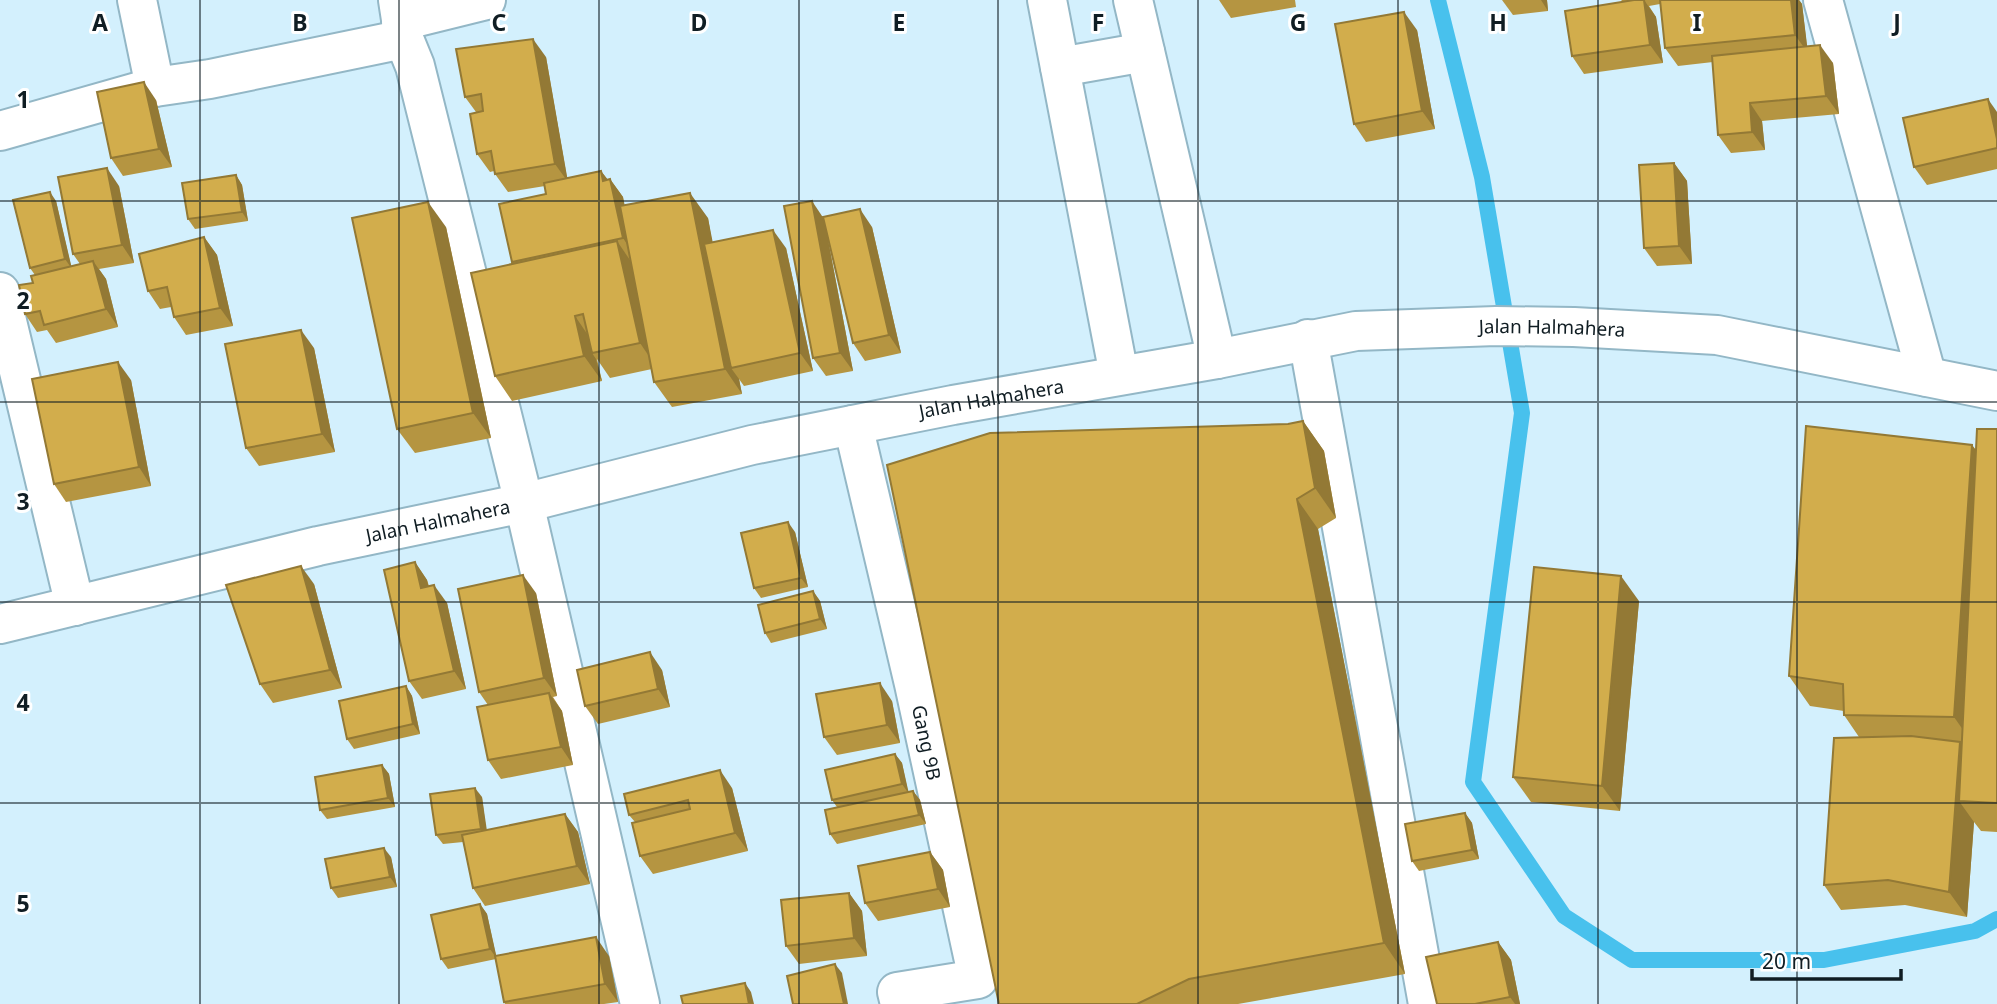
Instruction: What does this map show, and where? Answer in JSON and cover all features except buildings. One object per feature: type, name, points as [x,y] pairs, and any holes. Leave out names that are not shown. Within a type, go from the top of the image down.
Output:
[{"type":"street","points":[[137,0],[155,87]]},
{"type":"street","points":[[0,131],[155,87],[210,79],[401,20],[486,0]]},
{"type":"street","points":[[1047,0],[1119,375]]},
{"type":"street","points":[[1133,0],[1217,359]]},
{"type":"street","points":[[1823,0],[1927,377]]},
{"type":"street","points":[[401,20],[415,66],[524,503],[640,1004]]},
{"type":"street","points":[[1060,67],[1145,52]]},
{"type":"street","points":[[0,292],[75,606]]},
{"type":"street","name":"Jalan Halmahera","points":[[0,624],[318,546],[524,503],[752,445],[1356,331],[1574,327],[1717,335],[1997,391]]},
{"type":"street","points":[[1308,340],[1428,1004]]},
{"type":"street","name":"Gang 9B","points":[[853,425],[914,684],[978,979],[899,998]]},
{"type":"waterway","points":[[1438,0],[1482,177],[1522,413],[1473,782],[1564,916],[1632,960],[1824,960],[1975,931],[1997,919]]}]
